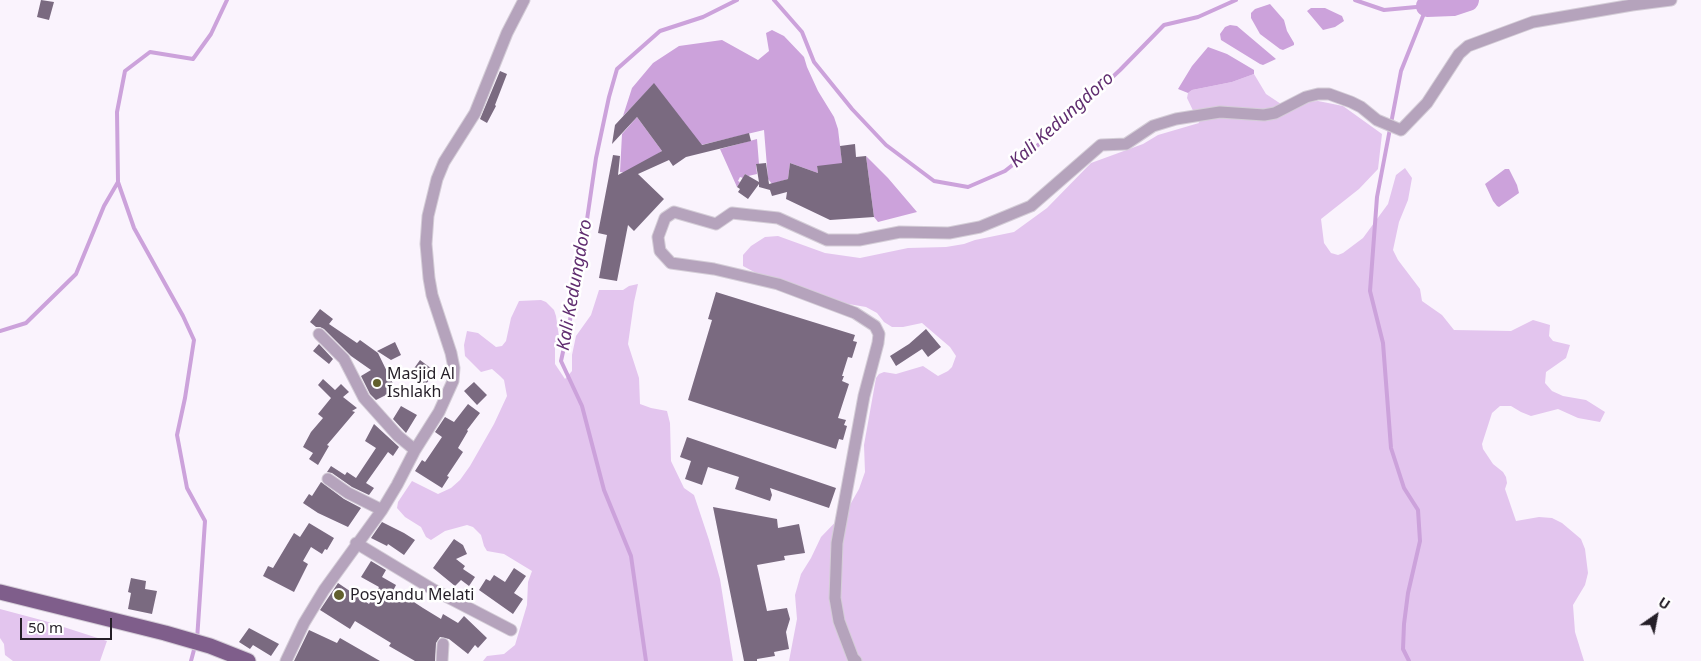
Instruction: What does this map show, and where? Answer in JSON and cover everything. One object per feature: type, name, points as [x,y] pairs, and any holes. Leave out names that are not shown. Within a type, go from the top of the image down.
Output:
[{"type":"main road","points":[[0,592],[185,639],[210,646],[244,660]]},
{"type":"street","points":[[286,661],[304,623],[324,590],[356,543],[382,510],[415,450],[440,412],[453,382],[452,353],[432,295],[429,278],[426,244],[432,198],[444,162],[474,113],[506,33],[524,0]]},
{"type":"street","points":[[856,661],[853,658],[838,621],[835,598],[838,543],[864,396],[879,334],[875,326],[855,313],[778,284],[714,269],[671,263],[660,251],[658,237],[665,218],[674,212],[716,224],[732,213],[778,218],[827,240],[859,240],[900,232],[949,233],[980,227],[1031,206],[1101,145],[1126,144],[1153,126],[1176,119],[1220,112],[1264,115],[1275,113],[1306,97],[1329,94],[1361,107],[1377,120],[1401,130],[1427,103],[1459,54],[1468,46],[1533,22],[1671,0]]},
{"type":"street","points":[[320,334],[344,359],[364,398],[398,436],[415,450]]},
{"type":"street","points":[[328,479],[348,493],[382,510]]},
{"type":"street","points":[[356,543],[434,590],[511,630]]},
{"type":"street","points":[[442,661],[443,644]]},
{"type":"shaded area","points":[[1270,4],[1284,20],[1287,31],[1294,43],[1294,45],[1283,50],[1260,34],[1251,18],[1251,13],[1255,9]]},
{"type":"shaded area","points":[[1311,8],[1325,8],[1342,16],[1344,21],[1335,27],[1323,30],[1307,11]]},
{"type":"shaded area","points":[[1230,25],[1237,26],[1276,59],[1263,65],[1260,64],[1221,40],[1220,34],[1225,27]]},
{"type":"shaded area","points":[[772,30],[784,36],[804,57],[818,91],[834,117],[838,129],[844,179],[817,166],[818,173],[790,163],[788,179],[772,184],[768,179],[764,130],[701,145],[654,84],[623,116],[632,88],[653,63],[679,46],[722,40],[758,60],[769,51],[766,33]]},
{"type":"shaded area","points":[[1208,47],[1227,54],[1254,70],[1254,74],[1232,82],[1192,90],[1188,93],[1178,89],[1192,66]]},
{"type":"shaded area","points":[[1254,74],[1266,94],[1281,104],[1318,101],[1343,106],[1382,134],[1378,169],[1359,189],[1321,219],[1324,243],[1331,253],[1338,255],[1343,253],[1363,238],[1388,204],[1396,175],[1405,168],[1412,178],[1408,200],[1399,222],[1393,250],[1398,260],[1420,289],[1422,301],[1442,315],[1454,330],[1511,331],[1533,320],[1550,325],[1549,336],[1553,341],[1570,345],[1566,358],[1546,372],[1545,383],[1552,391],[1563,396],[1586,400],[1605,412],[1600,422],[1578,418],[1558,409],[1531,416],[1511,406],[1500,406],[1492,413],[1482,444],[1483,449],[1493,464],[1506,477],[1505,489],[1516,521],[1539,517],[1552,518],[1562,523],[1581,539],[1585,549],[1588,573],[1585,585],[1573,605],[1575,632],[1584,661],[789,661],[797,619],[795,595],[801,574],[821,537],[847,510],[859,489],[865,472],[864,445],[876,378],[884,372],[896,374],[923,366],[938,376],[952,367],[956,356],[950,347],[922,323],[892,327],[884,322],[877,313],[866,307],[837,302],[769,280],[743,266],[743,255],[751,246],[765,237],[778,236],[825,253],[860,258],[908,248],[946,247],[964,244],[1014,232],[1047,208],[1091,163],[1143,144],[1158,135],[1199,123],[1187,98],[1188,93],[1192,90],[1232,82]]},
{"type":"shaded area","points":[[637,117],[662,151],[627,173],[620,172],[622,134]]},
{"type":"shaded area","points":[[757,139],[759,164],[756,165],[757,174],[748,176],[745,174],[743,178],[740,177],[737,187],[720,149]]},
{"type":"shaded area","points":[[866,156],[917,212],[878,222],[874,217]]},
{"type":"shaded area","points":[[1505,169],[1509,169],[1519,193],[1499,207],[1493,201],[1485,184]]},
{"type":"shaded area","points":[[638,284],[628,344],[639,378],[640,404],[667,411],[670,423],[671,461],[684,488],[694,495],[709,540],[720,579],[733,661],[483,661],[487,656],[504,654],[515,645],[527,605],[528,582],[532,571],[504,554],[487,551],[481,535],[473,527],[467,525],[445,531],[431,540],[426,537],[421,527],[405,517],[397,508],[398,502],[412,481],[438,494],[451,488],[460,480],[494,424],[507,396],[504,380],[500,376],[492,369],[481,372],[465,356],[464,345],[467,331],[478,333],[496,347],[502,346],[506,341],[511,318],[519,301],[541,300],[546,302],[554,310],[556,316],[559,337],[555,347],[555,364],[565,379],[572,371],[572,355],[576,336],[591,315],[599,290],[623,290]]},
{"type":"shaded area","points":[[0,609],[107,641],[100,661],[13,661],[5,655],[4,644],[0,638]]},
{"type":"building","points":[[41,0],[54,2],[49,20],[37,17]]},
{"type":"building","points":[[500,71],[507,74],[496,106],[487,123],[480,119]]},
{"type":"building","points":[[654,83],[702,145],[749,133],[751,141],[686,157],[673,166],[669,160],[638,174],[664,199],[634,231],[628,225],[617,281],[599,278],[607,235],[598,233],[613,155],[620,156],[618,175],[662,151],[637,117],[612,144],[615,125]]},
{"type":"building","points":[[855,144],[856,157],[866,156],[874,217],[830,220],[786,199],[787,192],[772,196],[770,190],[759,187],[759,184],[748,199],[738,192],[740,189],[737,187],[745,174],[759,182],[756,164],[766,163],[769,184],[788,179],[790,163],[818,173],[817,166],[842,163],[840,146]]},
{"type":"building","points":[[716,292],[855,335],[853,341],[857,342],[852,358],[848,357],[842,376],[844,376],[842,381],[849,384],[838,418],[846,420],[844,425],[847,426],[843,440],[839,439],[836,449],[688,400],[712,320],[708,319]]},
{"type":"building","points":[[320,309],[333,319],[329,324],[357,343],[360,340],[378,353],[396,390],[376,400],[370,394],[361,376],[371,370],[351,356],[324,329],[316,327],[310,322]]},
{"type":"building","points":[[926,329],[941,347],[928,357],[922,349],[896,366],[890,356],[909,344]]},
{"type":"building","points":[[395,342],[401,355],[391,360],[377,351]]},
{"type":"building","points":[[319,344],[333,359],[329,364],[313,351]]},
{"type":"building","points":[[420,360],[436,372],[425,385],[410,374]]},
{"type":"building","points":[[323,379],[335,390],[341,384],[349,392],[343,397],[357,408],[352,411],[355,412],[327,445],[329,446],[318,465],[309,459],[313,453],[303,447],[311,432],[323,418],[318,414],[331,398],[318,385]]},
{"type":"building","points":[[474,382],[487,395],[477,405],[464,391]]},
{"type":"building","points":[[468,404],[480,413],[467,430],[458,448],[463,452],[447,476],[449,477],[442,488],[415,471],[422,460],[425,462],[442,437],[435,432],[445,417],[454,422]]},
{"type":"building","points":[[401,406],[417,415],[406,433],[393,419]]},
{"type":"building","points":[[374,424],[399,447],[393,456],[388,452],[366,483],[374,488],[369,495],[352,487],[332,473],[327,472],[331,466],[345,475],[347,472],[356,478],[376,448],[365,441]]},
{"type":"building","points":[[687,437],[836,488],[829,508],[770,488],[772,495],[770,501],[735,489],[739,477],[708,467],[702,485],[685,479],[691,461],[680,457]]},
{"type":"building","points":[[321,482],[344,499],[361,508],[348,527],[318,513],[303,503],[309,494],[312,496]]},
{"type":"building","points":[[713,507],[777,519],[778,528],[799,524],[805,553],[784,556],[785,560],[757,565],[767,611],[787,608],[790,619],[786,632],[789,649],[774,652],[775,656],[757,659],[757,661],[744,661]]},
{"type":"building","points":[[382,522],[415,540],[404,555],[388,544],[387,546],[371,538]]},
{"type":"building","points":[[309,523],[334,538],[327,550],[325,549],[322,554],[311,547],[303,561],[308,564],[294,592],[263,576],[268,566],[273,568],[294,533],[300,537]]},
{"type":"building","points":[[454,539],[463,545],[467,554],[456,559],[465,566],[463,569],[475,577],[469,586],[461,580],[455,586],[433,568]]},
{"type":"building","points":[[371,561],[386,570],[382,577],[396,585],[394,589],[441,619],[443,614],[458,623],[464,616],[487,638],[478,648],[475,645],[468,654],[449,639],[440,637],[436,643],[435,661],[415,661],[389,646],[391,643],[355,621],[350,629],[320,610],[338,583],[369,604],[379,587],[361,577]]},
{"type":"building","points":[[514,568],[526,576],[514,593],[523,599],[513,614],[479,590],[486,579],[490,581],[494,575],[505,582]]},
{"type":"building","points":[[131,578],[146,581],[145,589],[157,591],[152,614],[128,609],[131,593],[128,592]]},
{"type":"building","points":[[249,628],[279,644],[271,656],[253,645],[250,649],[239,642]]},
{"type":"building","points":[[309,630],[337,643],[340,638],[380,661],[294,661]]},
{"type":"waterway","points":[[197,640],[205,521],[187,488],[177,435],[194,340],[183,316],[134,228],[118,182],[117,112],[125,71],[150,52],[193,59],[211,34],[227,0]]},
{"type":"waterway","name":"Kali Kedungdoro","points":[[646,661],[631,556],[604,490],[582,406],[561,361],[577,288],[596,158],[617,69],[660,31],[703,17],[737,0]]},
{"type":"waterway","name":"Kali Kedungdoro","points":[[774,0],[802,32],[814,62],[852,109],[886,145],[934,181],[968,187],[1005,171],[1052,134],[1120,70],[1164,25],[1198,17],[1236,0]]},
{"type":"waterway","points":[[1355,0],[1384,10],[1427,6],[1401,71],[1377,197],[1370,291],[1383,343],[1391,448],[1404,488],[1418,510],[1420,541],[1408,593],[1404,624],[1403,649],[1409,661]]},
{"type":"waterway","name":"Kali Kedungdoro","points":[[1427,6],[1453,5],[1468,0]]},
{"type":"waterway","points":[[0,331],[26,323],[76,274],[104,206],[118,182]]},
{"type":"waterway","points":[[191,661],[195,646]]},
{"type":"place","name":"Masjid Al Ishlakh","points":[[377,383]]},
{"type":"place","name":"Posyandu Melati","points":[[339,595]]}]
